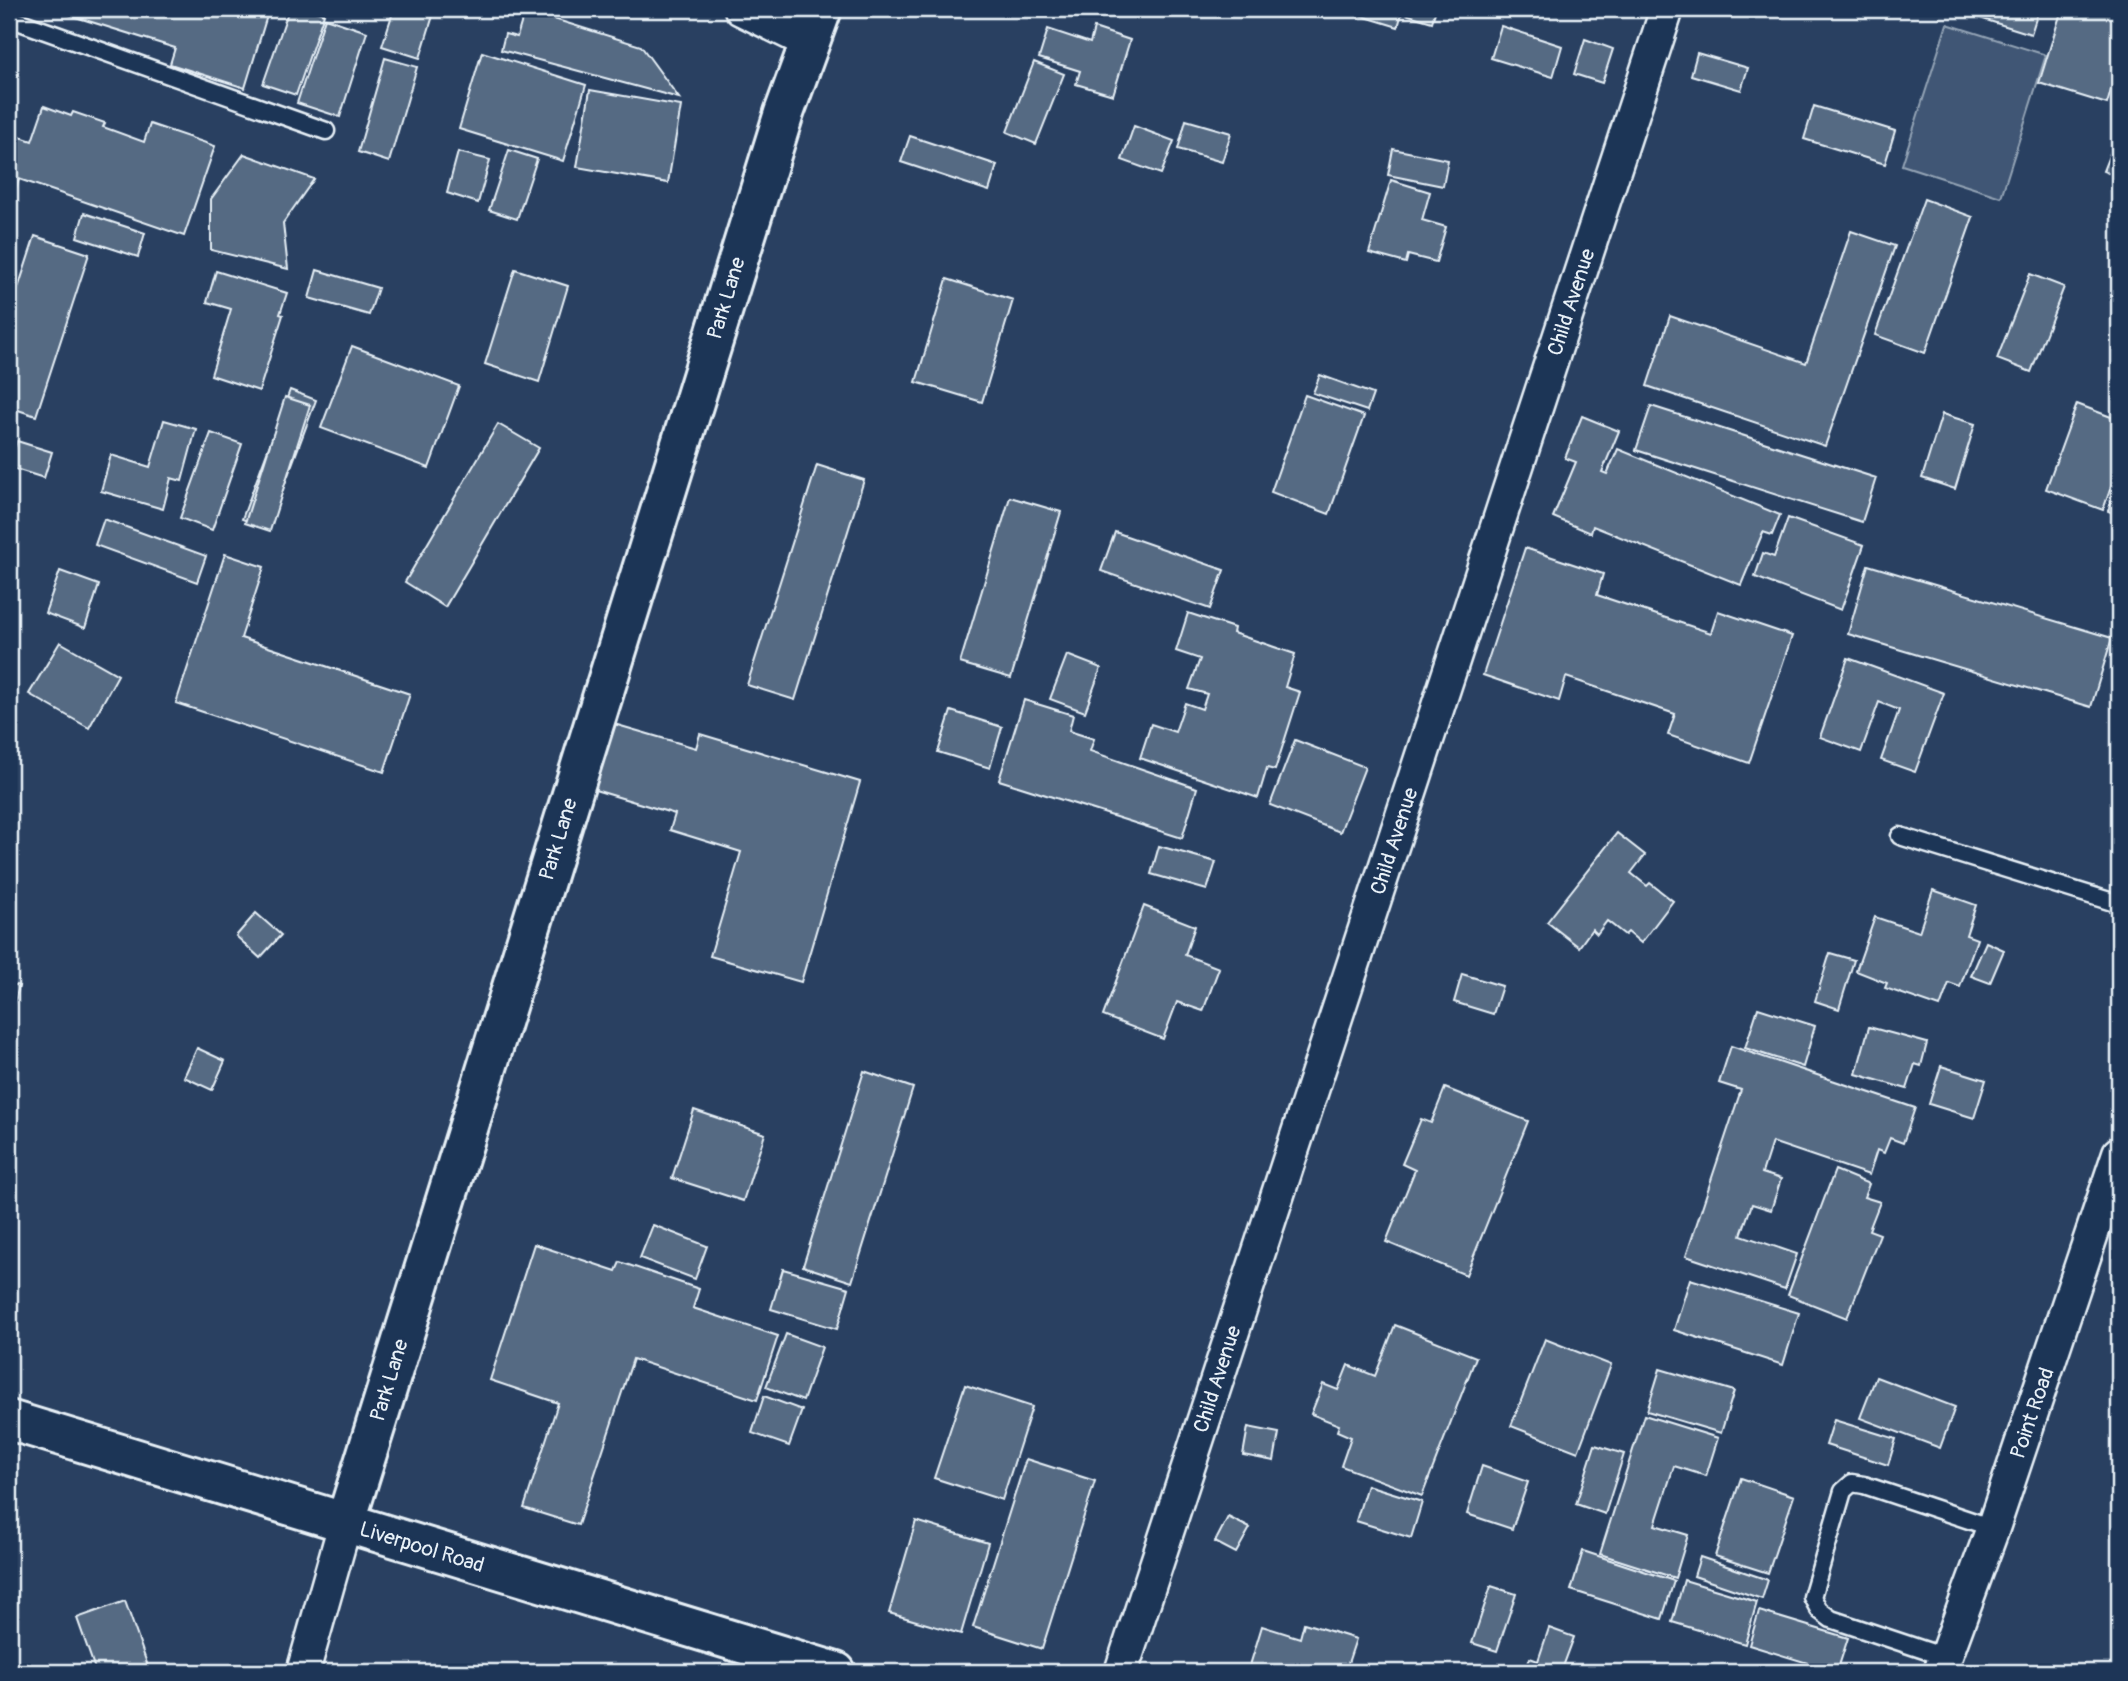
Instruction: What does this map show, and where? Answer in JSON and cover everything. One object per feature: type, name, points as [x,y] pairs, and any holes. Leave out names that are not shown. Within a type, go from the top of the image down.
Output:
[{"type":"street","points":[[741,9],[816,26]]},
{"type":"street","name":"Child Avenue","points":[[1121,1672],[1667,9]]},
{"type":"street","name":"Park Lane","points":[[303,1672],[345,1524],[780,126],[816,26]]},
{"type":"street","name":"Point Road","points":[[1942,1665],[1993,1528],[2119,1153]]},
{"type":"street","name":"Liverpool Road","points":[[9,1420],[836,1672]]},
{"type":"lane","points":[[9,18],[326,131]]},
{"type":"lane","points":[[1900,836],[2119,904]]},
{"type":"lane","points":[[1942,1665],[1831,1619],[1819,1610],[1812,1597],[1843,1491],[1852,1483],[1864,1485],[1993,1528]]},
{"type":"shaded area","points":[[1947,24],[2046,55],[2001,197],[1902,165]]},
{"type":"building","points":[[68,9],[269,9],[245,88],[170,64],[175,48],[66,14]]},
{"type":"building","points":[[289,9],[308,9],[324,14],[296,95],[263,84]]},
{"type":"building","points":[[394,9],[435,9],[420,58],[382,46]]},
{"type":"building","points":[[1339,9],[1436,9],[1432,22],[1402,13],[1398,27]]},
{"type":"building","points":[[1951,9],[2039,9],[2031,34]]},
{"type":"building","points":[[2062,9],[2119,9],[2119,64],[2107,104],[2039,83]]},
{"type":"building","points":[[525,10],[641,46],[679,98],[501,50],[505,34],[517,37]]},
{"type":"building","points":[[325,18],[367,32],[340,117],[297,103]]},
{"type":"building","points":[[1501,26],[1562,46],[1553,77],[1491,58]]},
{"type":"building","points":[[1094,28],[1130,40],[1113,95],[1076,84],[1080,71],[1039,58],[1048,29],[1090,43]]},
{"type":"building","points":[[1585,39],[1613,49],[1602,83],[1574,74]]},
{"type":"building","points":[[482,52],[586,85],[563,161],[459,129]]},
{"type":"building","points":[[1697,53],[1748,68],[1741,90],[1691,75]]},
{"type":"building","points":[[385,58],[417,67],[389,162],[358,152]]},
{"type":"building","points":[[1034,62],[1064,74],[1036,144],[1007,132]]},
{"type":"building","points":[[590,90],[681,106],[668,183],[577,167]]},
{"type":"building","points":[[44,106],[71,116],[73,112],[105,123],[103,127],[144,142],[150,124],[215,146],[184,236],[19,179],[16,188],[9,186],[9,133],[32,141]]},
{"type":"building","points":[[1814,106],[1895,131],[1885,164],[1804,139]]},
{"type":"building","points":[[1186,120],[1231,133],[1222,162],[1178,149]]},
{"type":"building","points":[[1134,126],[1174,141],[1161,174],[1122,160]]},
{"type":"building","points":[[910,136],[997,165],[989,191],[901,162]]},
{"type":"building","points":[[2112,148],[2119,151],[2119,177],[2103,171]]},
{"type":"building","points":[[1393,149],[1448,160],[1443,186],[1388,175]]},
{"type":"building","points":[[509,150],[537,159],[517,219],[489,210]]},
{"type":"building","points":[[458,152],[490,160],[478,203],[447,193]]},
{"type":"building","points":[[244,154],[314,179],[283,223],[288,269],[211,250],[211,199]]},
{"type":"building","points":[[1391,180],[1430,192],[1422,220],[1446,227],[1436,262],[1408,255],[1406,263],[1369,253]]},
{"type":"building","points":[[1924,199],[1973,217],[1925,353],[1875,335]]},
{"type":"building","points":[[84,213],[145,233],[138,257],[77,237]]},
{"type":"building","points":[[1851,231],[1895,246],[1825,446],[1647,386],[1670,316],[1806,363]]},
{"type":"building","points":[[35,236],[89,254],[36,416],[9,407],[9,316]]},
{"type":"building","points":[[515,269],[568,286],[539,382],[485,364]]},
{"type":"building","points":[[317,270],[378,288],[369,315],[309,298]]},
{"type":"building","points":[[216,271],[287,293],[280,314],[283,315],[259,391],[211,375],[231,309],[207,302]]},
{"type":"building","points":[[2030,274],[2064,287],[2031,372],[1997,359]]},
{"type":"building","points":[[947,279],[1013,300],[982,402],[916,382]]},
{"type":"building","points":[[352,346],[459,386],[429,468],[321,428]]},
{"type":"building","points":[[1320,375],[1373,394],[1367,411],[1313,393]]},
{"type":"building","points":[[290,390],[316,400],[268,529],[242,519]]},
{"type":"building","points":[[1305,395],[1364,416],[1329,514],[1271,492]]},
{"type":"building","points":[[285,397],[310,405],[270,531],[245,523]]},
{"type":"building","points":[[2077,404],[2119,420],[2119,464],[2103,510],[2046,489]]},
{"type":"building","points":[[1651,406],[1876,478],[1862,522],[1636,450]]},
{"type":"building","points":[[1942,414],[1975,424],[1955,489],[1922,478]]},
{"type":"building","points":[[1582,416],[1619,431],[1602,472],[1607,474],[1618,449],[1780,515],[1772,535],[1763,532],[1741,585],[1593,526],[1591,533],[1553,517],[1576,462],[1565,458]]},
{"type":"building","points":[[164,420],[196,429],[182,481],[171,478],[163,509],[101,491],[111,455],[150,467]]},
{"type":"building","points":[[498,424],[539,448],[445,607],[405,582]]},
{"type":"building","points":[[211,433],[242,444],[212,530],[180,518]]},
{"type":"building","points":[[17,441],[52,452],[44,478],[9,467]]},
{"type":"building","points":[[817,465],[864,480],[795,700],[747,685]]},
{"type":"building","points":[[2119,481],[2119,515],[2108,511]]},
{"type":"building","points":[[1010,497],[1061,512],[1011,678],[960,663]]},
{"type":"building","points":[[1788,518],[1864,545],[1841,610],[1755,577],[1763,553],[1774,557]]},
{"type":"building","points":[[104,519],[206,556],[197,582],[95,545]]},
{"type":"building","points":[[1115,532],[1224,570],[1210,609],[1101,571]]},
{"type":"building","points":[[1525,548],[1603,574],[1597,595],[1711,633],[1718,611],[1792,636],[1749,763],[1668,735],[1675,714],[1566,677],[1559,701],[1483,675]]},
{"type":"building","points":[[225,554],[264,567],[241,638],[410,694],[384,772],[176,703]]},
{"type":"building","points":[[1868,565],[2112,638],[2091,707],[1848,634]]},
{"type":"building","points":[[60,571],[99,585],[85,628],[45,613]]},
{"type":"building","points":[[1188,613],[1234,628],[1233,633],[1295,654],[1285,687],[1300,692],[1275,770],[1267,768],[1258,798],[1140,758],[1151,724],[1175,732],[1185,703],[1202,709],[1207,694],[1189,689],[1200,659],[1176,651]]},
{"type":"building","points":[[60,642],[118,675],[89,728],[29,694]]},
{"type":"building","points":[[1067,655],[1101,668],[1085,712],[1050,699]]},
{"type":"building","points":[[1848,658],[1944,693],[1915,772],[1881,760],[1899,710],[1879,702],[1861,752],[1820,737]]},
{"type":"building","points":[[1024,700],[1073,715],[1069,731],[1094,739],[1090,751],[1197,788],[1182,838],[999,780]]},
{"type":"building","points":[[951,711],[1002,727],[990,768],[938,752]]},
{"type":"building","points":[[614,724],[696,748],[700,734],[860,782],[801,982],[710,956],[741,852],[670,830],[675,814],[595,790]]},
{"type":"building","points":[[1295,740],[1365,767],[1340,832],[1270,805]]},
{"type":"building","points":[[1617,833],[1645,855],[1631,873],[1647,886],[1650,883],[1673,901],[1641,943],[1628,932],[1625,935],[1607,921],[1597,934],[1592,929],[1579,947],[1547,922]]},
{"type":"building","points":[[1159,846],[1216,862],[1207,890],[1151,874]]},
{"type":"building","points":[[1933,890],[1976,905],[1966,935],[1977,939],[1960,987],[1949,983],[1940,1007],[1885,988],[1887,983],[1856,971],[1875,917],[1919,932]]},
{"type":"building","points":[[1144,906],[1195,926],[1185,955],[1219,968],[1203,1011],[1177,1002],[1163,1039],[1103,1016]]},
{"type":"building","points":[[256,913],[281,935],[260,958],[236,936]]},
{"type":"building","points":[[1986,942],[2004,950],[1990,983],[1971,976]]},
{"type":"building","points":[[1830,953],[1854,960],[1839,1009],[1815,1001]]},
{"type":"building","points":[[1462,974],[1502,986],[1493,1014],[1454,1002]]},
{"type":"building","points":[[9,983],[19,986],[9,1025]]},
{"type":"building","points":[[1758,1008],[1815,1026],[1803,1067],[1745,1048]]},
{"type":"building","points":[[1869,1027],[1927,1043],[1921,1066],[1915,1064],[1907,1089],[1856,1074]]},
{"type":"building","points":[[1731,1046],[1915,1108],[1903,1143],[1890,1138],[1884,1153],[1877,1150],[1869,1175],[1772,1142],[1762,1173],[1781,1179],[1771,1210],[1752,1204],[1741,1235],[1797,1254],[1785,1289],[1686,1256],[1741,1090],[1719,1083]]},
{"type":"building","points":[[197,1048],[225,1061],[212,1090],[184,1077]]},
{"type":"building","points":[[1941,1066],[1986,1080],[1974,1118],[1929,1104]]},
{"type":"building","points":[[864,1071],[913,1088],[852,1282],[803,1266]]},
{"type":"building","points":[[1445,1088],[1528,1121],[1466,1275],[1386,1242],[1415,1170],[1402,1164],[1421,1119],[1431,1123]]},
{"type":"building","points":[[694,1110],[765,1134],[743,1201],[672,1178]]},
{"type":"building","points":[[1835,1170],[1869,1184],[1864,1197],[1880,1202],[1869,1230],[1880,1234],[1847,1318],[1788,1295]]},
{"type":"building","points":[[653,1225],[707,1246],[695,1279],[640,1258]]},
{"type":"building","points":[[534,1244],[616,1271],[620,1262],[699,1289],[693,1308],[778,1336],[757,1400],[633,1359],[578,1525],[524,1508],[558,1403],[490,1380]]},
{"type":"building","points":[[783,1269],[849,1288],[837,1329],[771,1309]]},
{"type":"building","points":[[1690,1279],[1799,1313],[1783,1365],[1674,1330]]},
{"type":"building","points":[[1395,1325],[1476,1357],[1422,1496],[1341,1466],[1351,1437],[1337,1431],[1339,1425],[1311,1414],[1323,1384],[1338,1390],[1348,1365],[1375,1376]]},
{"type":"building","points":[[786,1334],[822,1347],[803,1401],[766,1387]]},
{"type":"building","points":[[1545,1339],[1611,1365],[1578,1452],[1511,1426]]},
{"type":"building","points":[[1660,1369],[1734,1391],[1721,1433],[1647,1411]]},
{"type":"building","points":[[1876,1377],[1955,1407],[1940,1448],[1860,1418]]},
{"type":"building","points":[[965,1385],[1032,1407],[1002,1500],[934,1478]]},
{"type":"building","points":[[764,1396],[802,1410],[789,1446],[752,1433]]},
{"type":"building","points":[[1644,1415],[1718,1438],[1706,1476],[1674,1466],[1655,1525],[1688,1535],[1675,1578],[1600,1554]]},
{"type":"building","points":[[1834,1420],[1896,1439],[1888,1465],[1826,1445]]},
{"type":"building","points":[[1248,1427],[1279,1433],[1274,1461],[1243,1455]]},
{"type":"building","points":[[1595,1445],[1624,1454],[1605,1514],[1576,1504]]},
{"type":"building","points":[[1026,1459],[1095,1481],[1042,1649],[973,1627]]},
{"type":"building","points":[[1482,1466],[1528,1482],[1512,1529],[1467,1514]]},
{"type":"building","points":[[1741,1478],[1794,1496],[1768,1573],[1715,1556]]},
{"type":"building","points":[[9,1479],[16,1482],[9,1503]]},
{"type":"building","points":[[1367,1485],[1422,1502],[1411,1538],[1356,1521]]},
{"type":"building","points":[[1228,1517],[1250,1528],[1236,1553],[1215,1542]]},
{"type":"building","points":[[916,1521],[988,1543],[961,1634],[889,1613]]},
{"type":"building","points":[[1583,1551],[1674,1581],[1662,1619],[1571,1590]]},
{"type":"building","points":[[1700,1557],[1768,1580],[1762,1599],[1694,1576]]},
{"type":"building","points":[[1684,1580],[1757,1602],[1745,1644],[1672,1622]]},
{"type":"building","points":[[1491,1586],[1516,1594],[1497,1651],[1472,1643]]},
{"type":"building","points":[[125,1601],[150,1672],[96,1672],[77,1618]]},
{"type":"building","points":[[1759,1611],[1848,1638],[1837,1672],[1749,1645]]},
{"type":"building","points":[[1304,1623],[1356,1639],[1345,1672],[1248,1672],[1262,1626],[1300,1638]]},
{"type":"building","points":[[1549,1628],[1574,1637],[1561,1672],[1525,1672],[1530,1658],[1538,1661]]}]
